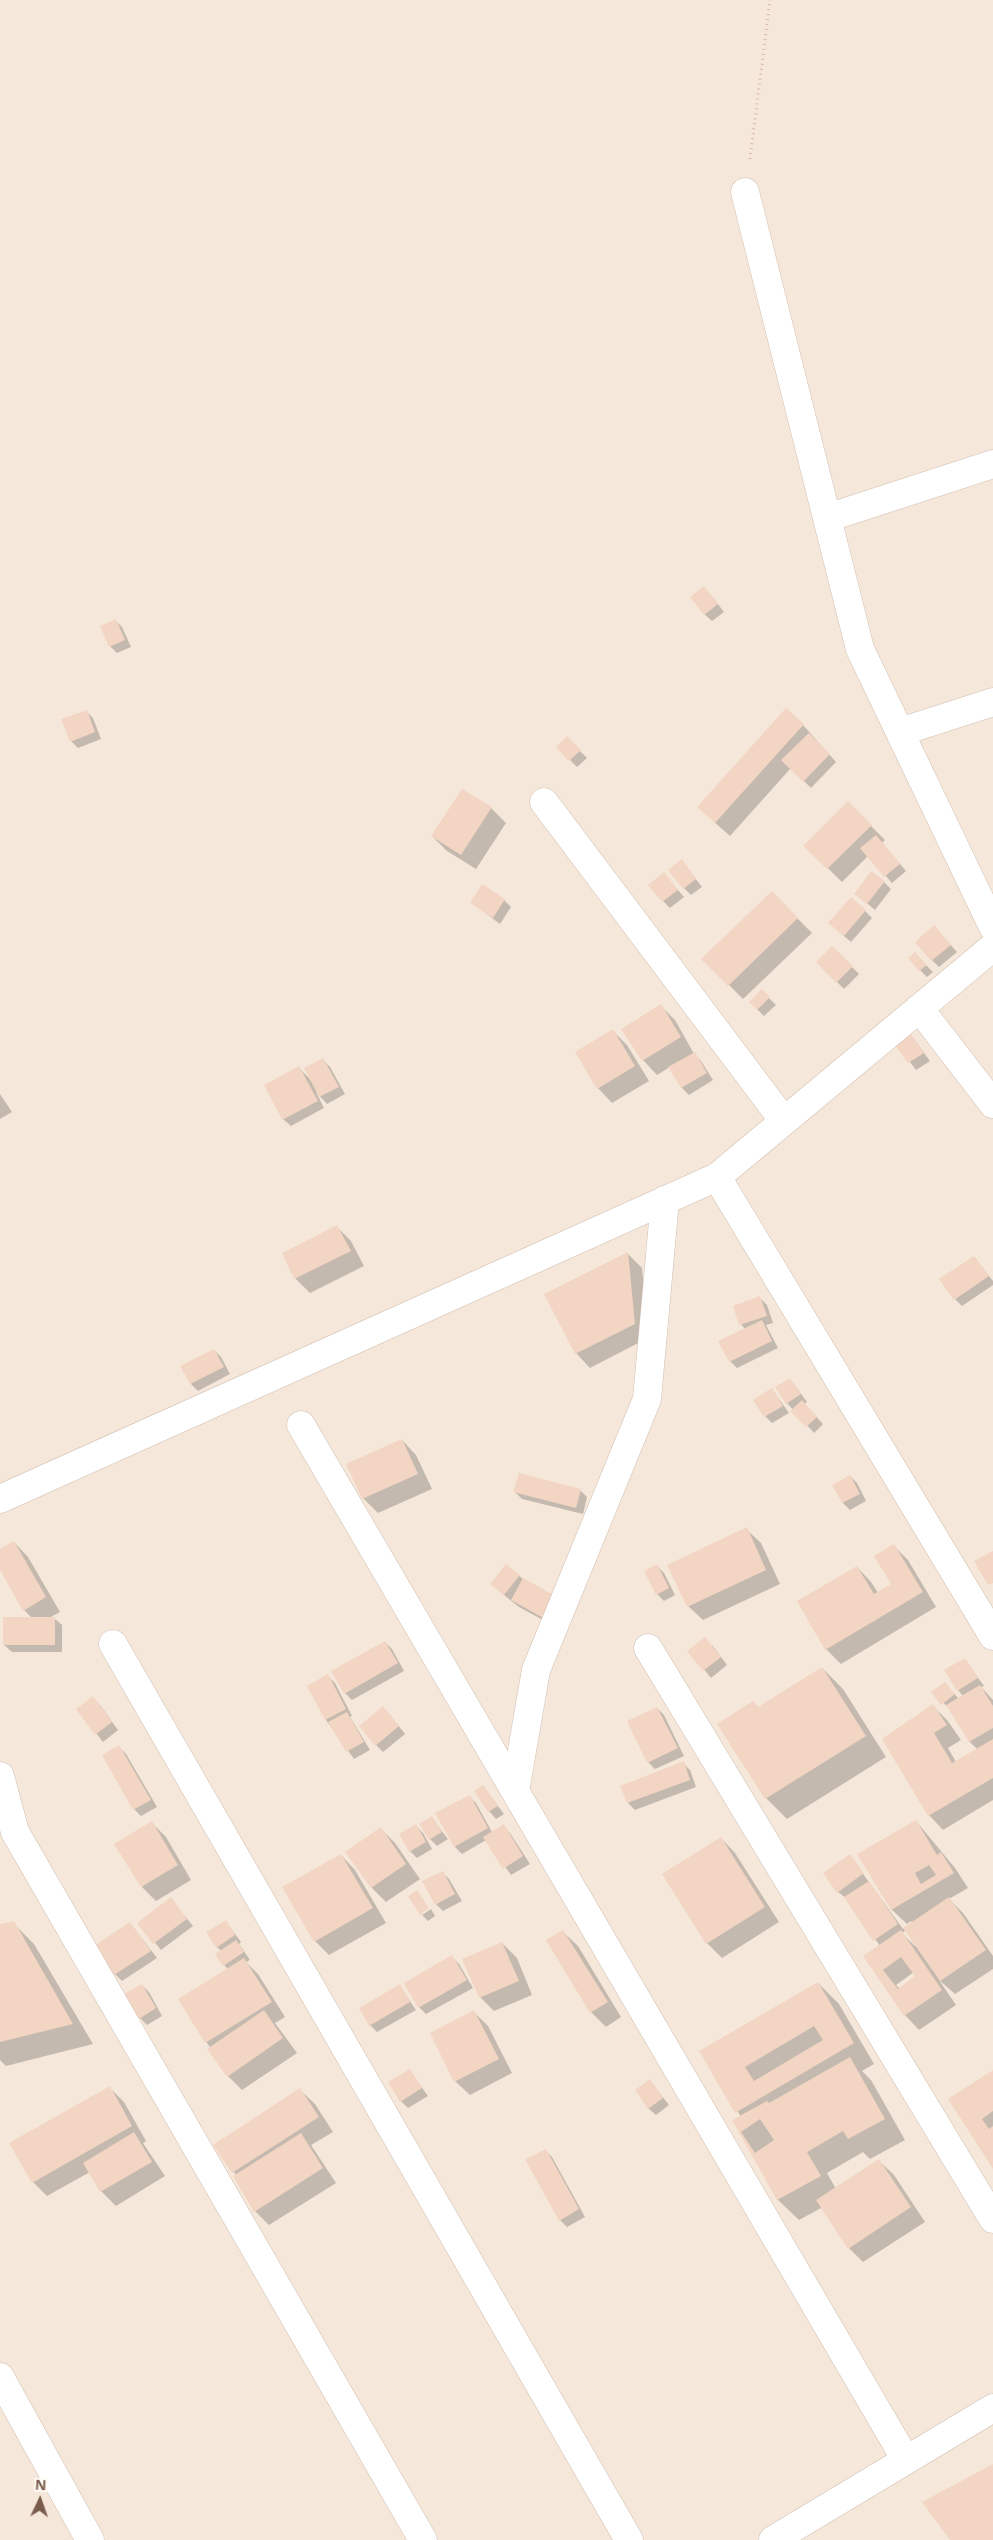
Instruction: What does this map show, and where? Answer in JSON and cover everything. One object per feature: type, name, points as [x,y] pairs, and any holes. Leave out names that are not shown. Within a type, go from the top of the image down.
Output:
[{"type":"street","points":[[745,192],[860,649],[993,927]]},
{"type":"street","points":[[828,518],[993,464]]},
{"type":"street","points":[[900,732],[993,702]]},
{"type":"street","points":[[544,802],[784,1121]]},
{"type":"street","points":[[0,1499],[717,1177],[993,947]]},
{"type":"street","points":[[919,1008],[993,1104]]},
{"type":"street","points":[[717,1177],[993,1636]]},
{"type":"street","points":[[516,1791],[536,1670],[647,1399],[665,1200]]},
{"type":"street","points":[[301,1425],[906,2460]]},
{"type":"street","points":[[113,1644],[629,2540]]},
{"type":"street","points":[[648,1648],[993,2219]]},
{"type":"street","points":[[0,1776],[15,1832],[424,2540]]},
{"type":"street","points":[[0,2378],[90,2540]]},
{"type":"street","points":[[773,2540],[993,2408]]},
{"type":"path","points":[[745,192],[770,0]]},
{"type":"shaded area","points":[[0,0],[993,0],[993,2540],[0,2540]]},
{"type":"building","points":[[704,586],[718,604],[704,615],[690,597]]},
{"type":"building","points":[[116,619],[125,640],[109,647],[100,626]]},
{"type":"building","points":[[786,708],[804,724],[715,823],[697,807]]},
{"type":"building","points":[[87,710],[95,732],[70,742],[61,719]]},
{"type":"building","points":[[809,733],[830,754],[803,782],[781,760]]},
{"type":"building","points":[[567,736],[581,750],[569,761],[556,747]]},
{"type":"building","points":[[462,789],[492,807],[461,855],[431,836]]},
{"type":"building","points":[[848,801],[872,825],[827,869],[803,846]]},
{"type":"building","points":[[876,835],[900,864],[884,877],[860,848]]},
{"type":"building","points":[[682,859],[696,879],[683,889],[668,870]]},
{"type":"building","points":[[871,871],[885,881],[867,904],[854,894]]},
{"type":"building","points":[[664,872],[678,890],[662,902],[648,885]]},
{"type":"building","points":[[482,884],[505,899],[493,918],[470,903]]},
{"type":"building","points":[[772,891],[798,918],[728,986],[701,959]]},
{"type":"building","points":[[851,897],[866,910],[844,936],[828,923]]},
{"type":"building","points":[[934,925],[951,945],[931,961],[915,942]]},
{"type":"building","points":[[832,946],[853,966],[836,983],[816,962]]},
{"type":"building","points":[[915,952],[927,965],[919,971],[908,958]]},
{"type":"building","points":[[762,989],[770,997],[757,1010],[749,1002]]},
{"type":"building","points":[[661,1004],[681,1037],[642,1061],[621,1029]]},
{"type":"building","points":[[613,1029],[635,1066],[597,1089],[575,1052]]},
{"type":"building","points":[[911,1034],[924,1053],[908,1063],[895,1045]]},
{"type":"building","points":[[695,1052],[707,1073],[681,1088],[668,1067]]},
{"type":"building","points":[[323,1058],[339,1087],[319,1097],[304,1068]]},
{"type":"building","points":[[299,1066],[318,1101],[282,1120],[264,1085]]},
{"type":"building","points":[[337,1225],[351,1251],[294,1279],[282,1253]]},
{"type":"building","points":[[628,1252],[635,1324],[575,1354],[544,1294]]},
{"type":"building","points":[[974,1256],[989,1276],[954,1300],[939,1279]]},
{"type":"building","points":[[760,1296],[767,1316],[739,1325],[733,1306]]},
{"type":"building","points":[[762,1320],[772,1341],[729,1362],[718,1341]]},
{"type":"building","points":[[214,1349],[224,1367],[190,1384],[180,1366]]},
{"type":"building","points":[[790,1378],[801,1394],[786,1404],[775,1387]]},
{"type":"building","points":[[772,1388],[783,1406],[764,1417],[753,1400]]},
{"type":"building","points":[[802,1400],[817,1417],[806,1427],[790,1411]]},
{"type":"building","points":[[402,1439],[418,1474],[362,1499],[346,1464]]},
{"type":"building","points":[[519,1473],[581,1489],[576,1508],[513,1492]]},
{"type":"building","points":[[850,1475],[860,1494],[842,1503],[832,1485]]},
{"type":"building","points":[[747,1527],[766,1570],[687,1607],[667,1565]]},
{"type":"building","points":[[14,1541],[46,1597],[23,1611],[0,1570],[0,1549]]},
{"type":"building","points":[[894,1544],[923,1592],[825,1650],[797,1601],[857,1566],[874,1594],[891,1584],[874,1556]]},
{"type":"building","points":[[993,1551],[993,1583],[988,1585],[974,1561]]},
{"type":"building","points":[[506,1564],[520,1575],[504,1595],[490,1584]]},
{"type":"building","points":[[657,1564],[669,1588],[656,1595],[644,1571]]},
{"type":"building","points":[[523,1578],[559,1598],[547,1620],[511,1600]]},
{"type":"building","points":[[3,1617],[55,1617],[55,1645],[3,1645]]},
{"type":"building","points":[[705,1637],[721,1657],[703,1671],[687,1651]]},
{"type":"building","points":[[385,1641],[398,1663],[344,1694],[331,1671]]},
{"type":"building","points":[[965,1658],[978,1678],[957,1691],[944,1670]]},
{"type":"building","points":[[822,1667],[866,1736],[765,1799],[717,1724],[753,1701],[758,1707]]},
{"type":"building","points":[[328,1674],[346,1709],[325,1720],[307,1686]]},
{"type":"building","points":[[945,1682],[955,1694],[941,1705],[931,1692]]},
{"type":"building","points":[[980,1685],[993,1706],[993,1728],[969,1742],[946,1705]]},
{"type":"building","points":[[93,1696],[112,1722],[95,1735],[76,1709]]},
{"type":"building","points":[[933,1704],[947,1725],[934,1733],[952,1763],[993,1739],[993,1778],[928,1816],[882,1739]]},
{"type":"building","points":[[383,1706],[399,1726],[375,1746],[359,1726]]},
{"type":"building","points":[[657,1707],[678,1748],[647,1763],[627,1721]]},
{"type":"building","points":[[347,1712],[364,1742],[346,1752],[328,1722]]},
{"type":"building","points":[[119,1745],[151,1800],[133,1810],[102,1755]]},
{"type":"building","points":[[684,1761],[690,1780],[627,1803],[620,1786]]},
{"type":"building","points":[[483,1785],[498,1806],[488,1812],[474,1791]]},
{"type":"building","points":[[470,1795],[488,1828],[454,1847],[435,1813]]},
{"type":"building","points":[[432,1816],[442,1832],[429,1840],[419,1824]]},
{"type":"building","points":[[916,1820],[937,1855],[941,1852],[954,1873],[891,1910],[857,1854]],"holes":[[[929,1865],[936,1875],[921,1884],[915,1873]]]},
{"type":"building","points":[[152,1821],[178,1865],[141,1887],[114,1844]]},
{"type":"building","points":[[416,1824],[426,1842],[409,1852],[399,1834]]},
{"type":"building","points":[[504,1824],[523,1856],[503,1869],[483,1837]]},
{"type":"building","points":[[381,1827],[406,1864],[371,1888],[345,1852]]},
{"type":"building","points":[[721,1837],[765,1907],[706,1944],[662,1874]]},
{"type":"building","points":[[341,1854],[373,1908],[314,1942],[282,1887]]},
{"type":"building","points":[[850,1854],[864,1873],[837,1893],[823,1873]]},
{"type":"building","points":[[443,1871],[455,1894],[435,1905],[422,1881]]},
{"type":"building","points":[[869,1881],[898,1924],[873,1941],[844,1897]]},
{"type":"building","points":[[417,1890],[429,1908],[420,1915],[408,1896]]},
{"type":"building","points":[[171,1897],[187,1919],[153,1944],[137,1923]]},
{"type":"building","points":[[949,1897],[986,1950],[940,1981],[903,1928]]},
{"type":"building","points":[[226,1920],[235,1935],[216,1948],[206,1932]]},
{"type":"building","points":[[14,1921],[73,2024],[0,2042],[0,1924]]},
{"type":"building","points":[[130,1922],[151,1951],[114,1975],[94,1946]]},
{"type":"building","points":[[563,1930],[608,2002],[590,2013],[546,1940]]},
{"type":"building","points":[[901,1930],[942,1990],[904,2016],[863,1956]],"holes":[[[901,1957],[915,1976],[898,1989],[883,1970]]]},
{"type":"building","points":[[236,1940],[244,1952],[223,1966],[215,1954]]},
{"type":"building","points":[[502,1942],[519,1981],[479,1998],[462,1959]]},
{"type":"building","points":[[452,1955],[467,1980],[418,2008],[404,1983]]},
{"type":"building","points":[[244,1958],[272,2002],[205,2043],[178,1999]]},
{"type":"building","points":[[818,1982],[854,2043],[735,2113],[699,2051]],"holes":[[[814,2026],[823,2040],[754,2081],[745,2067]]]},
{"type":"building","points":[[142,1984],[156,2008],[139,2019],[124,1994]]},
{"type":"building","points":[[400,1984],[410,2002],[369,2026],[359,2008]]},
{"type":"building","points":[[264,2010],[283,2038],[227,2077],[207,2049]]},
{"type":"building","points":[[474,2010],[499,2059],[454,2082],[430,2033]]},
{"type":"building","points":[[850,2057],[885,2119],[848,2139],[843,2131],[807,2152],[821,2176],[777,2200],[732,2120],[767,2101],[769,2103]],"holes":[[[760,2119],[774,2140],[755,2153],[741,2132]]]},
{"type":"building","points":[[410,2069],[422,2088],[400,2102],[388,2082]]},
{"type":"building","points":[[993,2070],[993,2111],[982,2119],[989,2129],[993,2126],[993,2169],[948,2099]]},
{"type":"building","points":[[650,2079],[663,2098],[648,2109],[635,2090]]},
{"type":"building","points":[[110,2086],[132,2126],[32,2183],[9,2143]]},
{"type":"building","points":[[300,2088],[319,2117],[232,2173],[213,2145]]},
{"type":"building","points":[[134,2132],[152,2162],[100,2192],[83,2163]]},
{"type":"building","points":[[301,2133],[323,2168],[254,2212],[233,2176]]},
{"type":"building","points":[[546,2149],[579,2209],[559,2221],[525,2159]]},
{"type":"building","points":[[879,2159],[911,2207],[848,2249],[816,2200]]},
{"type":"building","points":[[993,2464],[993,2540],[950,2540],[922,2502]]}]
